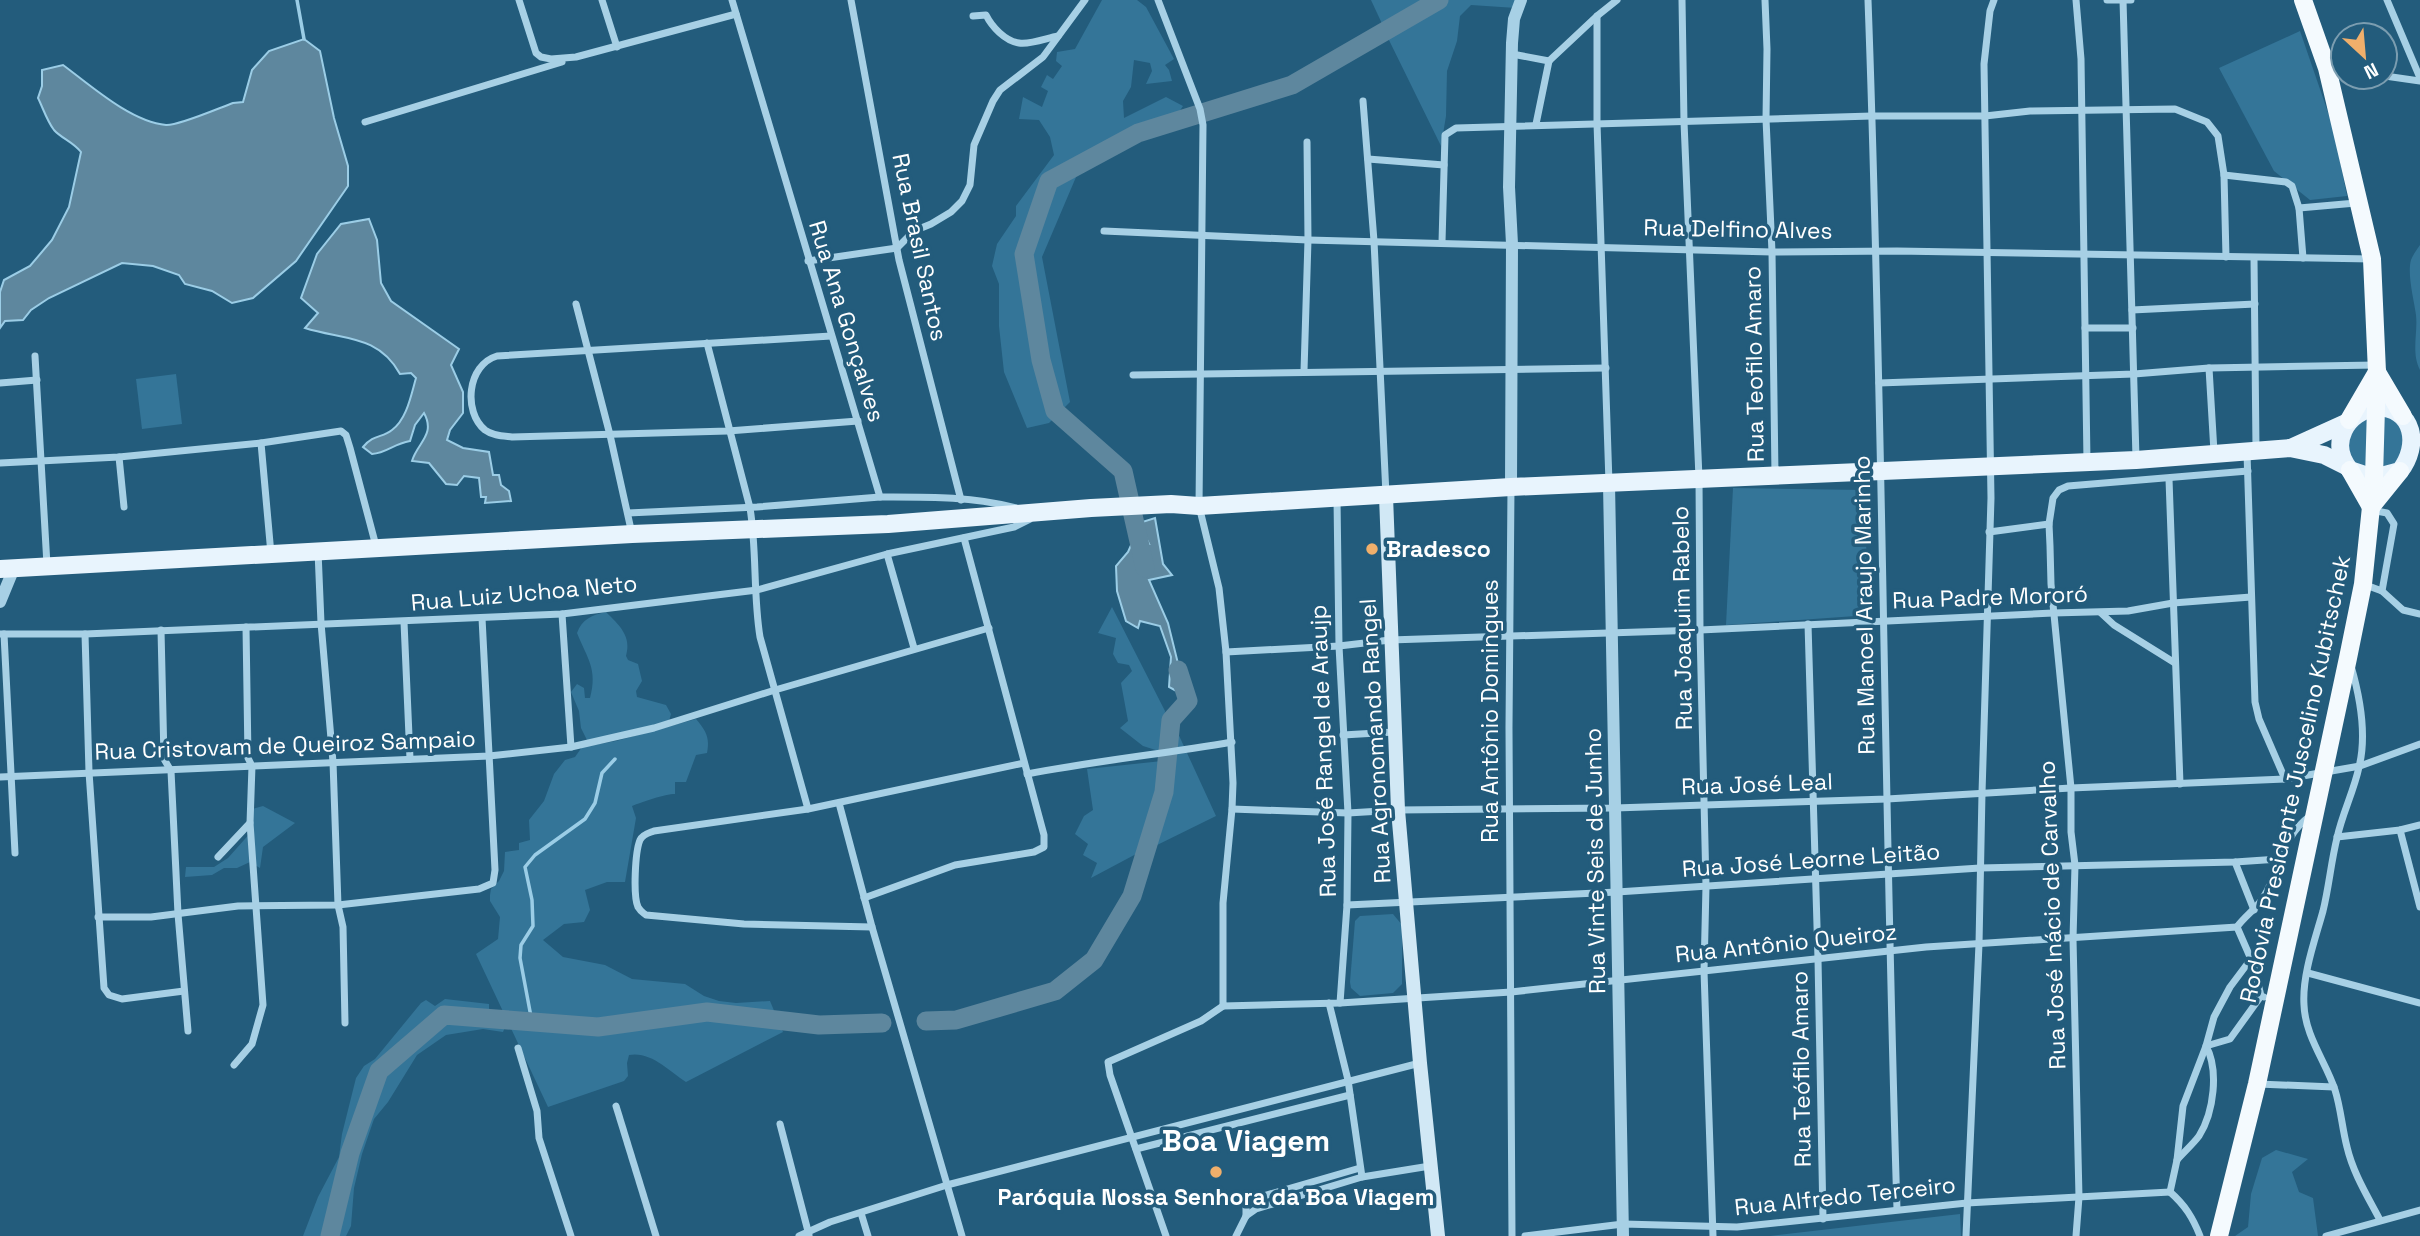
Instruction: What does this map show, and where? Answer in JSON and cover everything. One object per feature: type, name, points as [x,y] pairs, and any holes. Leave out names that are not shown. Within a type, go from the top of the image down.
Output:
[{"type":"highway","name":"Rodovia Presidente Juscelino Kubitschek","points":[[2303,0],[2329,56]]},
{"type":"highway","name":"Rodovia Presidente Juscelino Kubitschek","points":[[2219,1236],[2257,1084],[2268,998],[2315,812],[2348,657],[2363,584],[2371,509],[2378,407],[2372,259],[2339,91]]},
{"type":"highway","points":[[2347,421],[2377,369],[2410,420]]},
{"type":"highway","points":[[2348,468],[2371,509],[2402,469]]},
{"type":"main road","points":[[2290,448],[2321,436],[2366,410],[2378,407],[2395,411],[2410,420],[2412,441],[2402,469]]},
{"type":"main road","points":[[2347,421],[2340,442],[2348,468]]},
{"type":"main road","points":[[7,568],[632,534],[754,530],[1040,514],[1091,508],[1171,504],[1199,506],[1511,487],[2136,460],[2290,448],[2316,452],[2374,478],[2402,469],[2420,458]]},
{"type":"main road","name":"Rua Agronomando Rangel","points":[[1386,496],[1398,810],[1438,1236]]},
{"type":"street","points":[[520,0],[536,52],[551,60],[576,57]]},
{"type":"street","points":[[601,0],[617,47]]},
{"type":"street","name":"Rua Ana Gonçalves","points":[[732,0],[880,497]]},
{"type":"street","name":"Rua Brasil Santos","points":[[851,0],[897,248],[961,500]]},
{"type":"street","points":[[808,261],[897,248],[914,231],[945,216],[962,201],[972,177],[974,145],[993,101],[1000,90],[1043,57],[1085,0]]},
{"type":"street","points":[[1158,0],[1203,125],[1199,506],[1219,588],[1226,652],[1232,809],[1223,903],[1223,1006],[1201,1021],[1108,1062],[1110,1075],[1166,1236]]},
{"type":"street","name":"Rua Antônio Domingues","points":[[1512,1236],[1512,244],[1509,187],[1514,19],[1521,0]]},
{"type":"street","points":[[1536,124],[1549,61],[1617,0]]},
{"type":"street","name":"Rua Joaquim Rabelo","points":[[1682,0],[1688,248],[1699,478],[1706,886],[1704,971],[1713,1232]]},
{"type":"street","name":"Rua Teofilo Amaro","points":[[1765,0],[1775,476]]},
{"type":"street","name":"Rua Manoel Araujo Marinho","points":[[1868,0],[1897,1209]]},
{"type":"street","points":[[1966,1236],[1979,944],[1991,466],[1984,64],[1990,11],[1994,0]]},
{"type":"street","points":[[2076,0],[2081,59],[2087,462]]},
{"type":"street","points":[[2107,0],[2131,0]]},
{"type":"street","points":[[2387,0],[2420,80],[2399,78]]},
{"type":"street","points":[[2123,1],[2136,460]]},
{"type":"street","points":[[365,122],[576,57],[736,14]]},
{"type":"street","points":[[973,16],[986,15],[1002,35],[1020,44],[1059,36]]},
{"type":"street","points":[[1597,16],[1597,123],[1609,484]]},
{"type":"street","points":[[1512,54],[1549,61]]},
{"type":"street","name":"Rua Agronomando Rangel","points":[[1363,101],[1374,242],[1386,496]]},
{"type":"street","points":[[1442,242],[1445,135],[1456,128],[2175,109],[2207,122],[2218,136],[2224,175],[2226,257]]},
{"type":"street","points":[[1304,371],[1308,240],[1307,142]]},
{"type":"street","points":[[1367,159],[1444,165]]},
{"type":"street","points":[[2224,175],[2292,186],[2299,208],[2303,258]]},
{"type":"street","points":[[2299,208],[2361,203]]},
{"type":"street","name":"Rua Delfino Alves","points":[[1104,231],[1202,237],[1772,252],[1875,251],[2372,259]]},
{"type":"street","points":[[2254,258],[2255,368],[2252,450],[2248,471],[2255,702],[2259,719],[2285,779]]},
{"type":"street","points":[[576,304],[632,534]]},
{"type":"street","points":[[2132,310],[2255,304]]},
{"type":"street","points":[[2085,328],[2133,328]]},
{"type":"street","points":[[831,335],[497,356],[484,362],[475,372],[472,390],[474,411],[479,423],[488,432],[512,437],[728,431],[858,421]]},
{"type":"street","points":[[707,343],[754,530],[760,637],[808,809]]},
{"type":"street","points":[[35,356],[47,565]]},
{"type":"street","points":[[1133,375],[1606,368]]},
{"type":"street","points":[[1879,383],[2134,374],[2209,368],[2377,369]]},
{"type":"street","points":[[2209,368],[2214,453]]},
{"type":"street","points":[[0,383],[37,380]]},
{"type":"street","points":[[0,463],[119,457],[261,443],[338,430],[343,432],[350,448],[376,548]]},
{"type":"street","points":[[261,443],[271,554]]},
{"type":"street","points":[[119,457],[124,507]]},
{"type":"street","points":[[2180,784],[2169,478],[2248,471]]},
{"type":"street","name":"Rua José Inácio de Carvalho","points":[[2076,1236],[2079,1197],[2073,939],[2075,866],[2071,832],[2071,788],[2053,613],[2049,524],[2051,507],[2059,490],[2068,486],[2169,478]]},
{"type":"street","name":"Rua Vinte Seis de Junho","points":[[1609,484],[1623,1230]]},
{"type":"street","points":[[628,513],[750,508],[880,497],[992,502],[1040,514]]},
{"type":"street","name":"Rua José Rangel de Araujp","points":[[1337,499],[1339,646],[1348,813],[1347,905],[1340,1003]]},
{"type":"street","points":[[2371,509],[2387,513],[2394,524],[2382,591]]},
{"type":"street","name":"Rua Luiz Uchoa Neto","points":[[2,634],[85,634],[562,614],[757,590],[887,554],[1014,527],[1040,514]]},
{"type":"street","points":[[1989,532],[2049,524]]},
{"type":"street","points":[[864,898],[955,865],[1041,850],[1045,842],[964,538]]},
{"type":"street","points":[[318,551],[321,623],[333,762],[338,905],[343,927],[345,1023]]},
{"type":"street","points":[[887,554],[914,648]]},
{"type":"street","points":[[0,602],[7,568]]},
{"type":"street","points":[[2363,584],[2382,591],[2403,610],[2420,614]]},
{"type":"street","name":"Rua Padre Mororó","points":[[1226,652],[1339,646],[1390,640],[1700,630],[2128,611],[2173,603],[2251,597]]},
{"type":"street","points":[[2100,612],[2114,625],[2175,663]]},
{"type":"street","points":[[562,614],[571,747]]},
{"type":"street","points":[[98,917],[140,918],[205,909],[338,905],[479,889],[493,883],[495,877],[482,618]]},
{"type":"street","points":[[404,622],[410,759]]},
{"type":"street","name":"Rua Teófilo Amaro","points":[[1808,624],[1824,1219]]},
{"type":"street","points":[[234,1065],[252,1044],[263,1011],[250,823],[252,766],[248,758],[246,627]]},
{"type":"street","name":"Rua Cristovam de Queiroz Sampaio","points":[[0,778],[489,756],[571,747],[654,728],[914,648],[989,628]]},
{"type":"street","points":[[162,630],[164,759],[170,771],[188,1031]]},
{"type":"street","points":[[2,634],[15,852]]},
{"type":"street","points":[[85,634],[89,772],[103,982],[109,995],[118,999],[184,991]]},
{"type":"street","points":[[2348,657],[2357,687],[2363,743],[2360,766],[2337,838],[2304,997],[2306,1021],[2334,1087],[2355,1171],[2380,1220]]},
{"type":"street","points":[[1343,735],[1394,732]]},
{"type":"street","points":[[1027,774],[1231,742]]},
{"type":"street","name":"Rua José Leal","points":[[1232,809],[1348,813],[1615,808],[1887,799],[2285,779],[2360,766],[2420,744]]},
{"type":"street","points":[[872,927],[744,924],[646,915],[639,909],[636,901],[636,867],[640,840],[654,831],[808,809],[1024,763]]},
{"type":"street","points":[[839,803],[872,927],[962,1236]]},
{"type":"street","points":[[2206,1046],[2231,1039],[2268,998],[2237,928],[2254,910],[2270,886],[2279,859],[2300,824],[2315,812]]},
{"type":"street","points":[[218,857],[250,823]]},
{"type":"street","points":[[2337,838],[2420,825]]},
{"type":"street","points":[[2400,830],[2420,907]]},
{"type":"street","name":"Rua José Leorne Leitão","points":[[1347,905],[1617,892],[1980,868],[2279,859]]},
{"type":"street","points":[[2235,862],[2254,910]]},
{"type":"street","name":"Rua Antônio Queiroz","points":[[1223,1006],[1340,1003],[1511,992],[1889,951],[2237,928]]},
{"type":"street","points":[[2200,1236],[2182,1202],[2170,1192],[2177,1160],[2183,1106],[2221,1001],[2251,960]]},
{"type":"street","points":[[2308,973],[2420,1003]]},
{"type":"street","points":[[1329,1003],[1348,1080],[1362,1177]]},
{"type":"street","points":[[2177,1160],[2198,1137],[2206,1122],[2213,1078],[2212,1057],[2206,1046]]},
{"type":"street","points":[[518,1048],[537,1111],[539,1139],[571,1236]]},
{"type":"street","points":[[799,1236],[809,1234],[820,1226],[947,1185],[1420,1063]]},
{"type":"street","points":[[2257,1084],[2334,1087]]},
{"type":"street","points":[[1136,1149],[1349,1095]]},
{"type":"street","points":[[616,1106],[656,1236]]},
{"type":"street","points":[[780,1124],[809,1234]]},
{"type":"street","points":[[1246,1216],[1256,1209],[1362,1177],[1430,1166]]},
{"type":"street","points":[[1236,1236],[1246,1216],[1246,1206],[1253,1199],[1360,1168]]},
{"type":"street","name":"Rua Alfredo Terceiro","points":[[1525,1236],[1623,1230],[1713,1232],[1897,1209],[2170,1192]]},
{"type":"street","points":[[2326,1236],[2420,1210]]},
{"type":"street","points":[[861,1213],[868,1236]]},
{"type":"shaded area","points":[[1102,0],[1137,0],[1146,7],[1174,59],[1165,65],[1172,81],[1146,84],[1152,71],[1150,63],[1134,60],[1131,87],[1123,101],[1124,118],[1166,97],[1183,106],[1167,130],[1082,163],[1042,257],[1070,402],[1049,423],[1027,428],[1004,372],[999,326],[999,284],[992,266],[997,244],[1016,216],[1016,206],[1054,155],[1050,137],[1039,120],[1019,119],[1023,97],[1042,107],[1048,91],[1041,87],[1047,75],[1053,79],[1062,66],[1056,61],[1057,52],[1075,49]]},
{"type":"shaded area","points":[[1371,0],[1430,0],[1384,28]]},
{"type":"shaded area","points":[[1442,0],[1518,0],[1516,8],[1471,5],[1460,16],[1457,41],[1447,71],[1446,116],[1441,146],[1386,34]]},
{"type":"shaded area","points":[[2300,31],[2333,127],[2347,196],[2310,200],[2274,171],[2219,68]]},
{"type":"shaded area","points":[[304,39],[320,51],[334,118],[348,166],[348,186],[296,261],[253,298],[232,303],[212,291],[185,284],[179,275],[153,266],[122,263],[49,298],[31,310],[23,320],[5,321],[0,328],[0,292],[4,280],[30,266],[52,240],[69,207],[81,152],[57,133],[47,119],[38,98],[42,86],[42,70],[63,65],[125,110],[153,122],[172,125],[233,103],[243,102],[252,70],[269,51]]},
{"type":"shaded area","points":[[369,219],[377,240],[381,283],[391,301],[459,349],[451,365],[463,392],[463,413],[450,430],[447,440],[463,448],[489,452],[493,475],[499,475],[501,485],[509,491],[511,501],[485,503],[486,497],[481,497],[479,478],[464,476],[457,485],[446,484],[429,463],[412,461],[427,433],[424,413],[415,425],[410,441],[372,454],[363,447],[388,432],[401,420],[416,378],[411,373],[400,374],[391,361],[370,345],[305,328],[318,313],[301,298],[317,254],[341,224]]},
{"type":"shaded area","points":[[2420,245],[2420,370],[2415,350],[2416,315],[2410,272],[2411,260]]},
{"type":"shaded area","points":[[176,374],[182,424],[142,429],[136,379]]},
{"type":"shaded area","points":[[2369,411],[2368,474],[2356,468],[2344,442]]},
{"type":"shaded area","points":[[2384,411],[2402,423],[2405,457],[2383,474]]},
{"type":"shaded area","points":[[1733,488],[1863,490],[1870,615],[1726,625]]},
{"type":"shaded area","points":[[1155,518],[1163,564],[1172,575],[1149,580],[1168,623],[1188,704],[1174,722],[1180,693],[1169,687],[1171,657],[1160,626],[1140,621],[1138,628],[1126,621],[1117,591],[1116,566],[1132,543],[1149,544],[1139,523]]},
{"type":"shaded area","points":[[1112,607],[1165,711],[1162,752],[1143,746],[1120,728],[1128,721],[1121,683],[1132,671],[1129,665],[1118,663],[1113,654],[1116,638],[1098,633]]},
{"type":"shaded area","points":[[606,612],[620,626],[626,637],[628,660],[638,664],[642,681],[636,691],[637,697],[666,705],[671,714],[669,721],[614,736],[587,740],[571,692],[577,684],[584,688],[585,698],[590,698],[593,679],[577,633],[588,618]]},
{"type":"shaded area","points":[[696,719],[706,734],[707,753],[696,755],[686,782],[675,782],[675,794],[632,806],[636,818],[625,882],[607,882],[585,890],[590,910],[584,922],[564,924],[543,940],[563,957],[605,965],[632,979],[685,984],[704,996],[719,1001],[770,1001],[783,1032],[686,1082],[652,1059],[629,1055],[628,1076],[624,1081],[548,1107],[476,954],[498,939],[500,917],[490,901],[490,895],[491,889],[504,871],[505,852],[519,850],[519,843],[530,840],[529,820],[544,801],[554,774],[565,760],[575,757],[582,747],[616,741]]},
{"type":"shaded area","points":[[1176,729],[1216,816],[1151,848],[1168,797]]},
{"type":"shaded area","points":[[1162,761],[1159,791],[1138,853],[1091,878],[1097,863],[1083,855],[1088,844],[1075,834],[1084,816],[1093,810],[1087,769]]},
{"type":"shaded area","points":[[263,806],[295,823],[263,847],[260,868],[250,862],[237,868],[224,868],[212,875],[185,877],[186,867],[214,867],[228,858],[252,831],[252,809]]},
{"type":"shaded area","points":[[1393,914],[1402,925],[1402,984],[1393,993],[1360,996],[1351,988],[1350,982],[1355,921],[1360,916]]},
{"type":"shaded area","points":[[445,999],[489,1004],[489,1012],[505,1027],[503,1032],[483,1029],[446,1035],[417,1055],[388,1102],[374,1119],[362,1154],[354,1188],[351,1226],[346,1236],[303,1236],[318,1197],[339,1157],[356,1078],[421,1003],[426,1000],[435,1006]]},
{"type":"shaded area","points":[[2276,1150],[2308,1159],[2292,1172],[2299,1192],[2313,1198],[2318,1236],[2235,1236],[2248,1227],[2251,1194],[2262,1158]]},
{"type":"shaded area","points":[[1960,1214],[1961,1236],[1770,1236]]},
{"type":"waterway","points":[[297,0],[304,39]]},
{"type":"waterway","points":[[1145,568],[1123,471],[1055,411],[1041,360],[1024,254],[1049,181],[1138,133],[1292,85],[1439,0]]},
{"type":"waterway","points":[[926,1021],[956,1020],[1055,991],[1094,960],[1132,896],[1164,792],[1171,720],[1188,701],[1178,670]]},
{"type":"waterway","points":[[532,1022],[520,958],[521,945],[533,926],[532,900],[525,867],[535,855],[585,819],[595,803],[602,773],[615,759]]},
{"type":"waterway","points":[[330,1236],[350,1153],[379,1071],[444,1015],[598,1027],[707,1012],[819,1025],[882,1023]]},
{"type":"place","name":"Bradesco","points":[[1372,549]]},
{"type":"place","name":"Paróquia Nossa Senhora da Boa Viagem","points":[[1216,1172]]},
{"type":"district","name":"Boa Viagem","points":[[1246,1140]]}]
